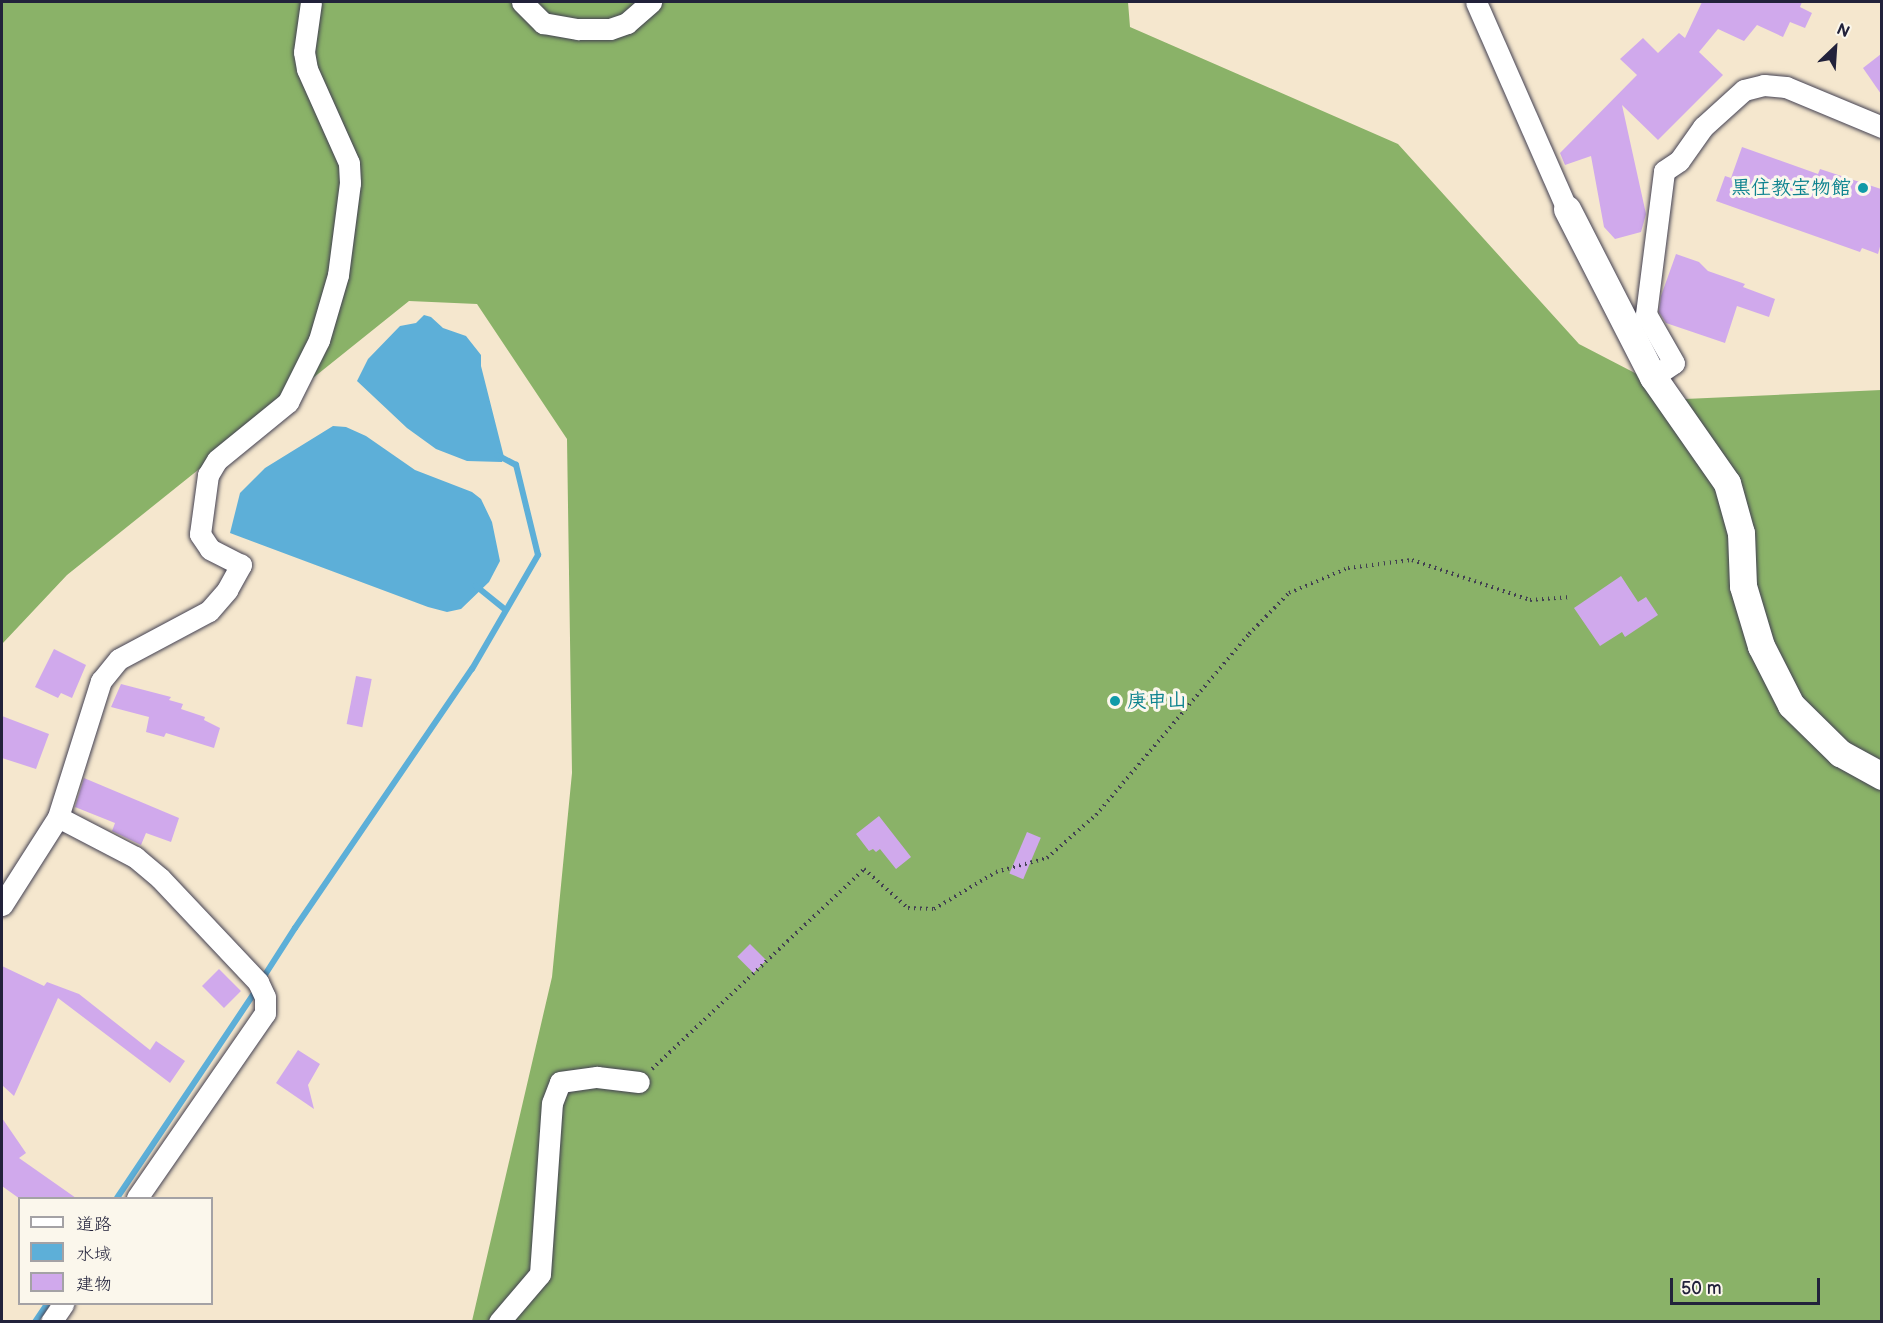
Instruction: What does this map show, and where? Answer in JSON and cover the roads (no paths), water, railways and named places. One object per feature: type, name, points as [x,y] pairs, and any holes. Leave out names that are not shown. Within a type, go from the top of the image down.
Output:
[{"type":"street","points":[[2,905],[58,817],[101,681],[119,659],[209,611],[232,582],[241,565],[210,549],[200,534],[208,475],[217,460],[288,402],[319,340],[338,275],[350,183],[348,163],[307,69],[304,52],[311,2]]},
{"type":"street","points":[[522,2],[543,23],[578,29],[610,29],[627,23],[651,2]]},
{"type":"street","points":[[1476,2],[1567,209],[1653,377],[1727,483],[1741,533],[1743,586],[1761,646],[1791,705],[1840,753],[1881,776]]},
{"type":"street","points":[[1653,377],[1674,363],[1646,314],[1664,171],[1679,161],[1703,127],[1744,90],[1764,85],[1786,87],[1881,127]]},
{"type":"street","points":[[58,817],[135,858],[160,878],[261,986],[265,1013],[138,1197]]},
{"type":"street","points":[[499,1322],[540,1274],[552,1103],[560,1082],[597,1077],[639,1082]]},
{"type":"street","points":[[51,1322],[62,1305]]},
{"type":"water","points":[[424,315],[431,317],[443,328],[466,336],[481,355],[481,366],[504,457],[502,462],[467,461],[436,449],[407,428],[357,381],[368,359],[400,326],[416,323]]},
{"type":"water","points":[[333,426],[346,427],[366,436],[415,470],[472,492],[481,499],[492,522],[500,561],[489,582],[461,609],[447,612],[428,607],[230,533],[240,493],[265,468]]},
{"type":"waterway","points":[[261,981],[472,669],[538,555],[516,465],[497,455]]},
{"type":"waterway","points":[[476,586],[506,610]]},
{"type":"waterway","points":[[118,1197],[256,990]]},
{"type":"waterway","points":[[35,1322],[46,1305]]},
{"type":"place","name":"黒住教宝物館","points":[[1863,188]]},
{"type":"place","name":"庚申山","points":[[1115,701]]}]
